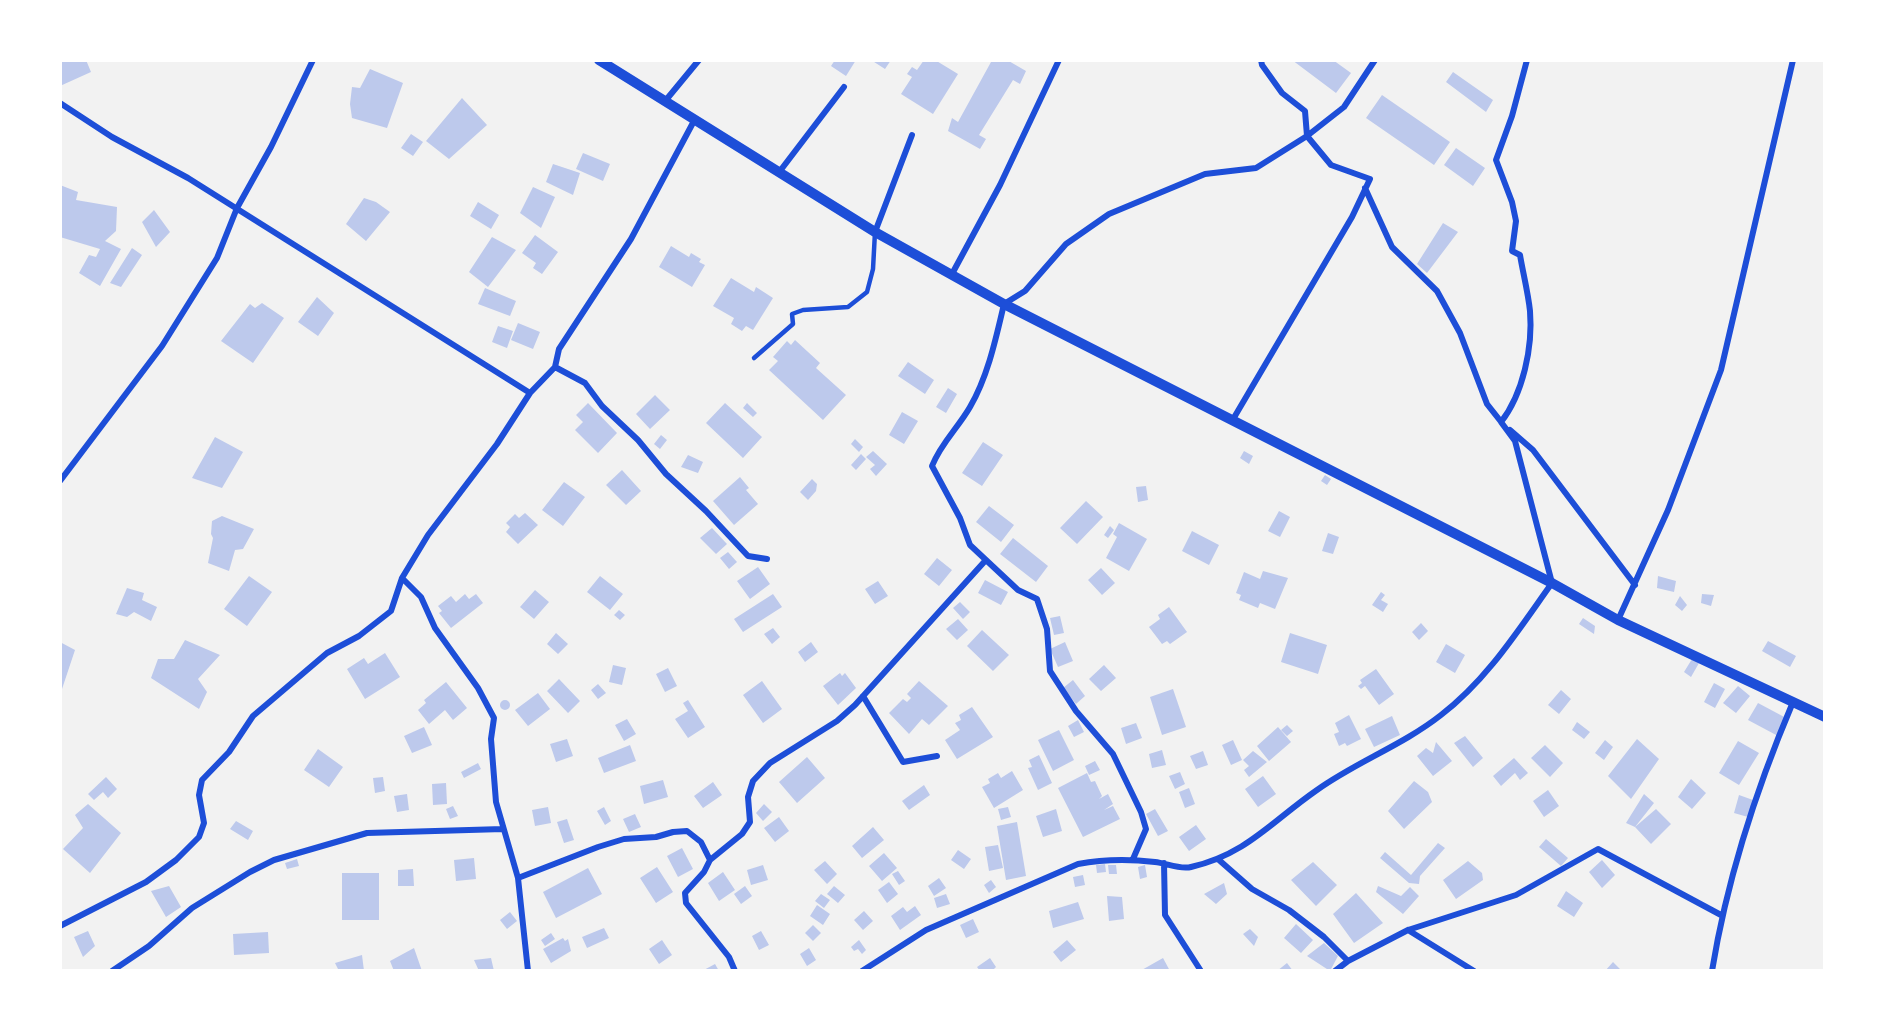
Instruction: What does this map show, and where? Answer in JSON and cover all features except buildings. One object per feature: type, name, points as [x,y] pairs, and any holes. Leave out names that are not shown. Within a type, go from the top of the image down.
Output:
[{"type":"street","points":[[60,481],[162,346],[217,258],[237,208],[271,147],[313,60]]},
{"type":"street","points":[[599,60],[875,232],[1004,304],[1551,583],[1618,620],[1825,717]]},
{"type":"street","points":[[666,100],[699,60]]},
{"type":"street","points":[[952,274],[1000,185],[1059,60]]},
{"type":"street","points":[[1232,421],[1352,217],[1370,179],[1331,165],[1307,136],[1305,111],[1282,93],[1262,65],[1261,60]]},
{"type":"street","points":[[1133,860],[1146,829],[1141,812],[1113,754],[1076,711],[1050,671],[1047,629],[1037,599],[1018,590],[970,545],[960,518],[932,466],[939,448],[970,408],[995,341],[1004,304],[1025,291],[1066,244],[1109,214],[1205,174],[1256,168],[1307,136],[1344,107],[1375,60]]},
{"type":"street","points":[[1501,422],[1514,405],[1524,369],[1530,312],[1520,255],[1512,251],[1516,221],[1512,202],[1496,160],[1512,116],[1527,60]]},
{"type":"street","points":[[1618,620],[1668,510],[1721,370],[1793,60]]},
{"type":"street","points":[[780,171],[844,87]]},
{"type":"street","points":[[60,103],[237,208],[530,393]]},
{"type":"street","points":[[60,926],[146,882],[176,860],[199,837],[204,823],[198,795],[202,780],[229,752],[253,716],[327,653],[359,636],[391,611],[402,578],[428,535],[497,444],[530,393],[555,368],[559,349],[631,239],[694,118]]},
{"type":"street","points":[[875,232],[912,135]]},
{"type":"street","points":[[862,971],[926,930],[1078,864],[1104,859],[1133,860],[1187,868],[1219,860],[1256,839],[1318,789],[1388,750],[1442,714],[1495,661],[1551,583],[1515,441],[1486,404],[1460,333],[1437,291],[1392,247],[1365,188]]},
{"type":"street","points":[[555,368],[585,383],[602,406],[638,440],[666,474],[706,511],[748,556],[767,559]]},
{"type":"street","points":[[1501,422],[1533,450],[1635,585]]},
{"type":"street","points":[[735,971],[729,957],[686,903],[685,892],[704,872],[710,860],[742,834],[750,822],[748,797],[753,781],[770,763],[837,721],[863,696],[985,561]]},
{"type":"street","points":[[402,578],[421,597],[435,627],[478,688],[494,718],[492,750],[496,802],[518,878],[528,971]]},
{"type":"street","points":[[863,696],[903,762],[937,756]]},
{"type":"street","points":[[1712,971],[1721,915],[1776,743],[1793,702]]},
{"type":"street","points":[[111,971],[149,945],[192,908],[274,860],[367,833],[503,830]]},
{"type":"street","points":[[518,878],[624,839],[656,837],[673,832],[687,831],[701,842],[710,860]]},
{"type":"street","points":[[1335,971],[1348,961],[1408,930],[1516,895],[1598,849],[1721,915]]},
{"type":"street","points":[[1219,860],[1252,889],[1289,910],[1324,937],[1348,961]]},
{"type":"street","points":[[1164,863],[1165,915],[1198,970]]},
{"type":"street","points":[[1408,930],[1474,971]]},
{"type":"lane","points":[[754,358],[793,324],[792,314],[803,310],[848,308],[867,292],[873,269],[875,232]]}]
